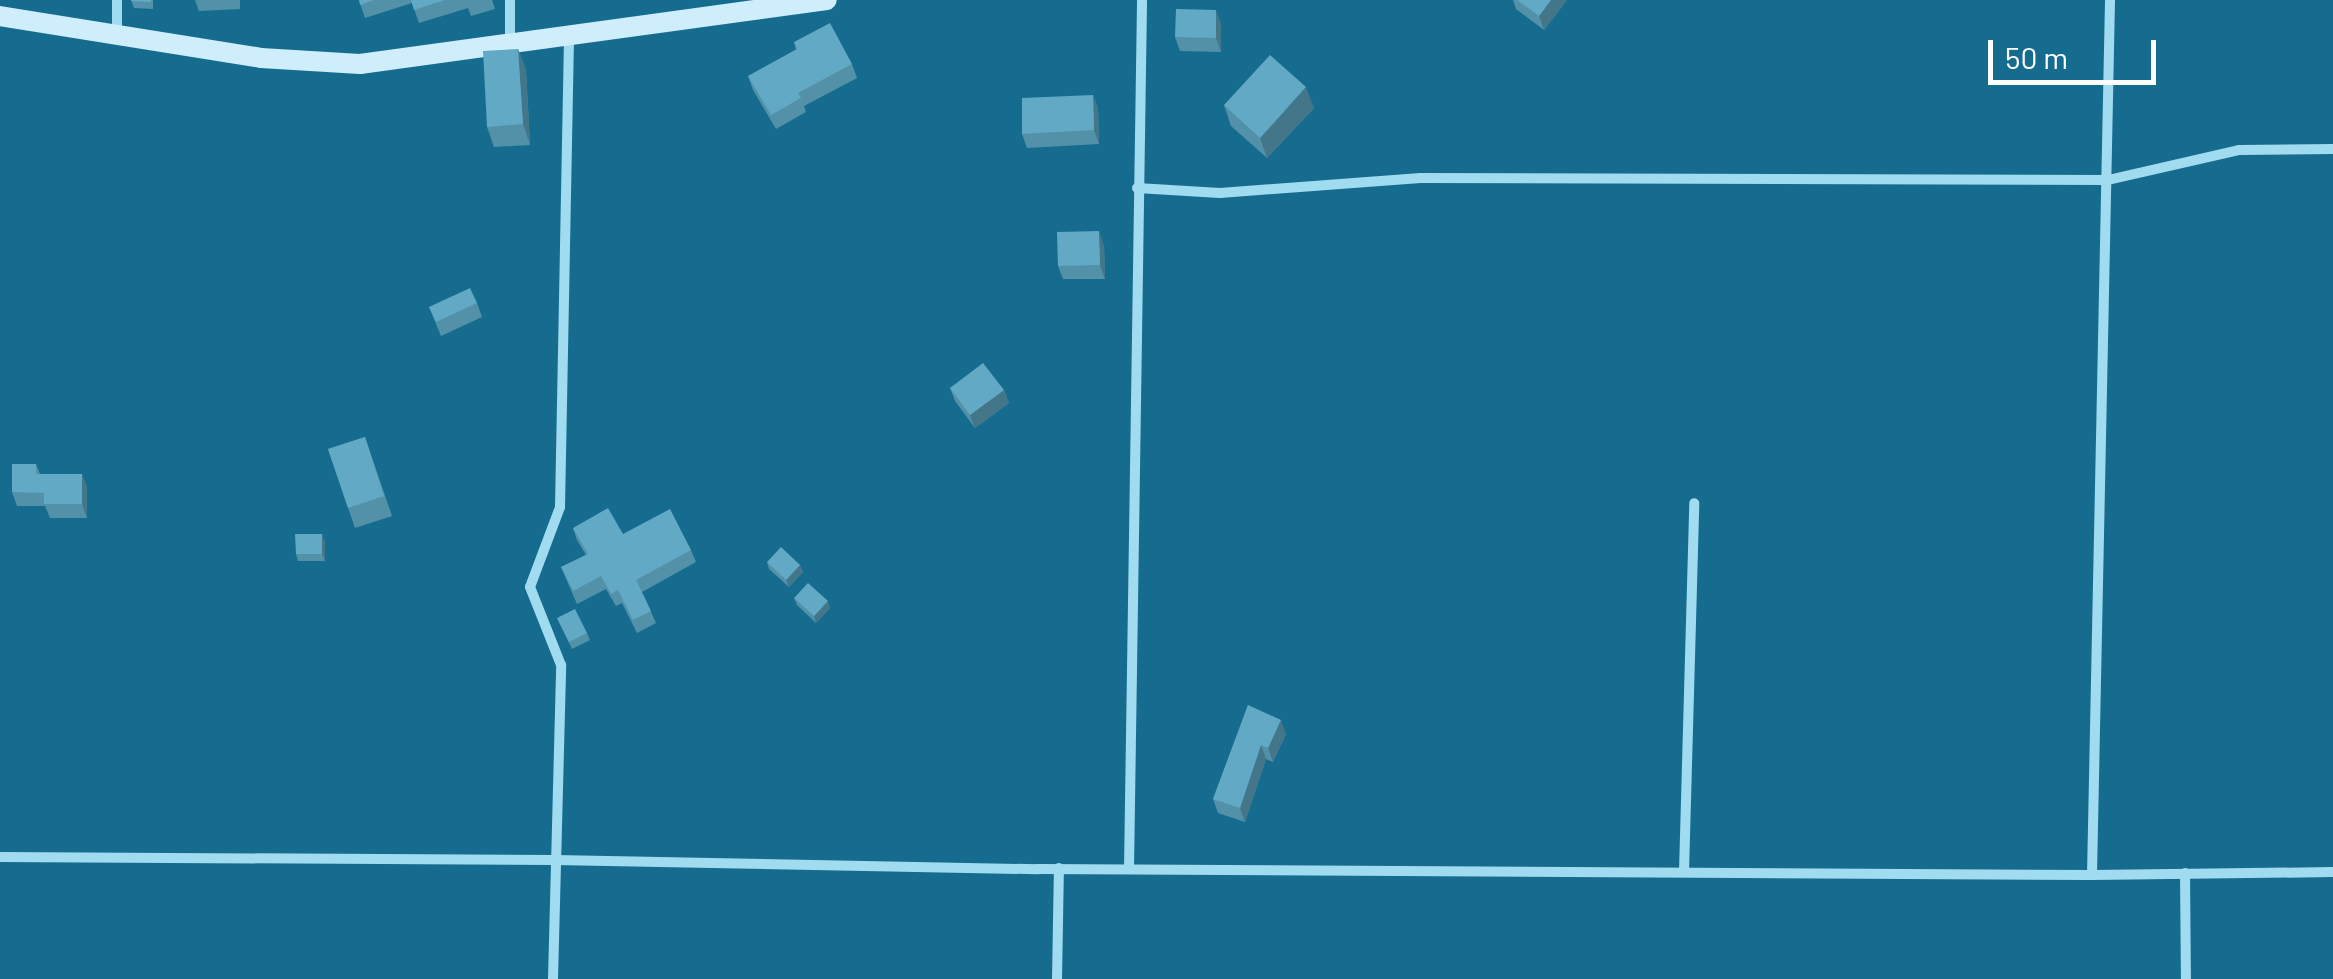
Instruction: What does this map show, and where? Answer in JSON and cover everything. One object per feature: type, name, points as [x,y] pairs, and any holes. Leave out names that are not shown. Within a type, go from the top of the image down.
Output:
[{"type":"street","points":[[117,0],[117,34]]},
{"type":"street","points":[[510,0],[510,44]]},
{"type":"street","points":[[0,16],[261,58],[360,64],[827,0]]},
{"type":"street","points":[[1129,870],[1142,0]]},
{"type":"street","points":[[2092,875],[2110,0]]},
{"type":"street","points":[[554,979],[561,665],[530,587],[560,507],[570,35]]},
{"type":"street","points":[[1137,188],[1220,193],[1420,178],[2108,180],[2239,150],[2333,149]]},
{"type":"street","points":[[1684,872],[1694,503]]},
{"type":"street","points":[[0,857],[556,860],[1129,870],[2092,875],[2333,872]]},
{"type":"street","points":[[1057,979],[1059,868]]},
{"type":"street","points":[[2185,874],[2186,979]]},
{"type":"building","points":[[411,0],[445,0],[414,10]]},
{"type":"building","points":[[1517,0],[1551,0],[1539,16]]},
{"type":"building","points":[[1176,9],[1216,10],[1216,38],[1175,37]]},
{"type":"building","points":[[830,23],[852,64],[798,93],[801,98],[771,115],[748,76],[797,49],[794,42]]},
{"type":"building","points":[[518,49],[523,124],[487,127],[483,51]]},
{"type":"building","points":[[1270,55],[1306,87],[1260,138],[1224,105]]},
{"type":"building","points":[[1093,95],[1094,130],[1022,134],[1022,98]]},
{"type":"building","points":[[1099,231],[1100,265],[1058,266],[1057,232]]},
{"type":"building","points":[[470,288],[477,303],[436,322],[429,307]]},
{"type":"building","points":[[983,363],[1004,390],[970,415],[950,388]]},
{"type":"building","points":[[365,437],[384,496],[348,508],[328,449]]},
{"type":"building","points":[[12,464],[36,464],[36,474],[82,474],[82,504],[44,504],[44,493],[12,492]]},
{"type":"building","points":[[608,508],[623,534],[670,509],[691,550],[636,580],[651,611],[633,620],[618,590],[611,594],[601,576],[573,591],[561,567],[588,554],[573,528]]},
{"type":"building","points":[[295,534],[322,534],[322,554],[296,554]]},
{"type":"building","points":[[781,547],[800,565],[786,580],[767,562]]},
{"type":"building","points":[[808,583],[828,601],[814,616],[794,598]]},
{"type":"building","points":[[575,609],[587,633],[569,642],[557,618]]},
{"type":"building","points":[[1248,705],[1281,720],[1268,748],[1261,745],[1240,808],[1213,799]]}]
